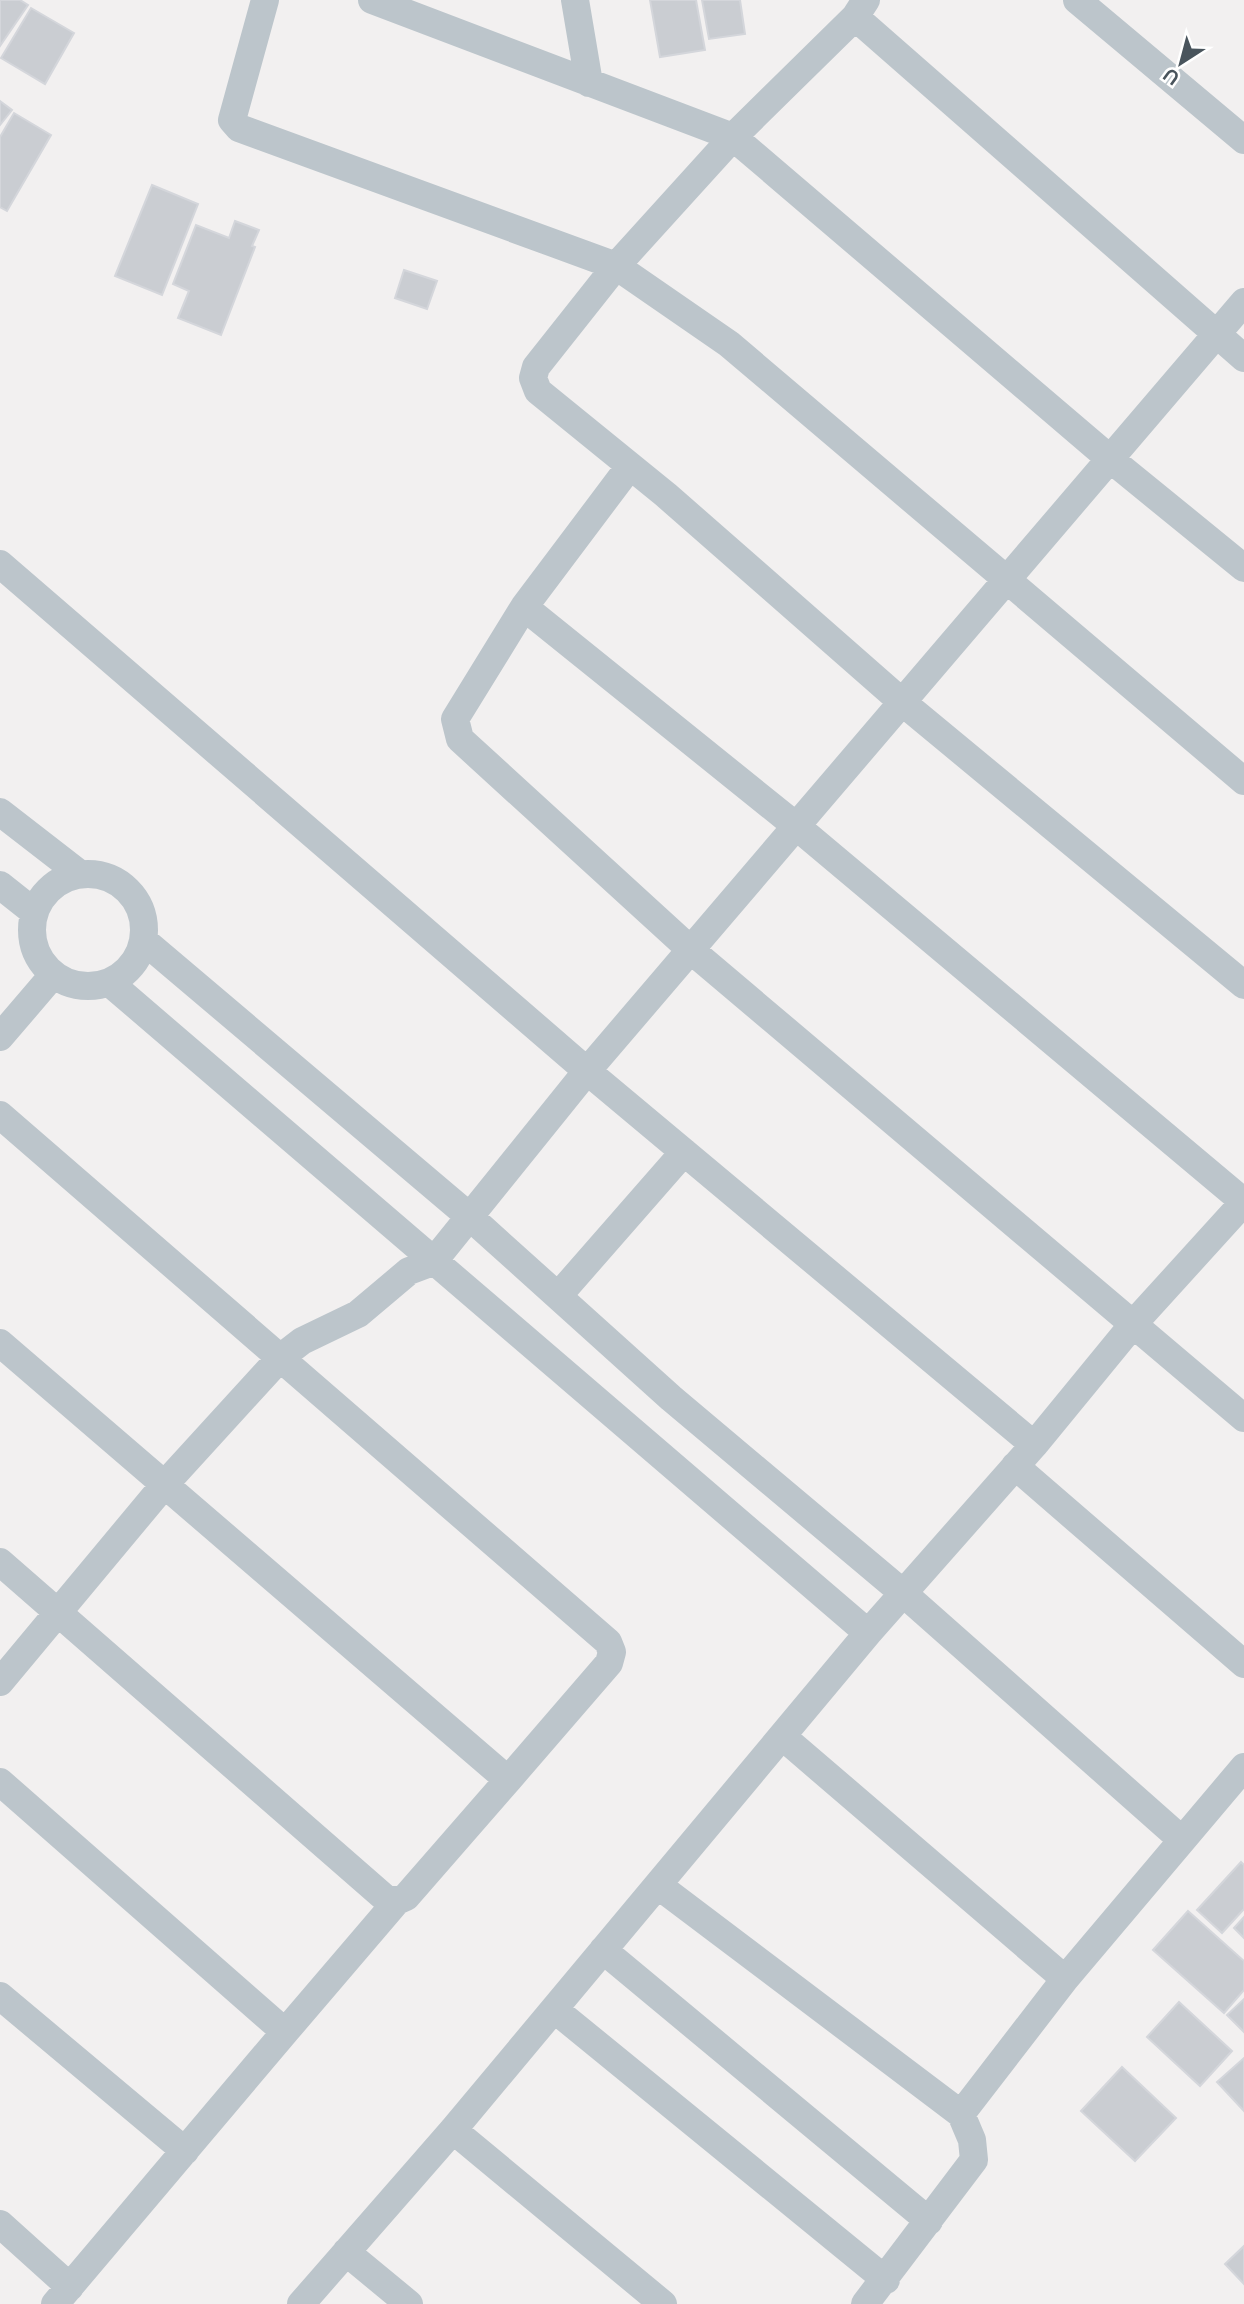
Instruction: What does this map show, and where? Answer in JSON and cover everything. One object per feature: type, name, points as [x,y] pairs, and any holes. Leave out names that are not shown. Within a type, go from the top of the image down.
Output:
[{"type":"street","points":[[265,0],[232,120],[239,128],[616,265],[729,344],[1244,781]]},
{"type":"street","points":[[372,0],[733,136],[1109,458],[1244,568]]},
{"type":"street","points":[[575,0],[589,83]]},
{"type":"street","points":[[1077,0],[1244,139]]},
{"type":"street","points":[[1244,358],[860,8],[733,136],[616,265],[536,367],[533,378],[538,391],[630,466],[902,702],[1244,985]]},
{"type":"street","points":[[0,1682],[60,1614],[164,1484],[280,1358],[302,1341],[358,1314],[409,1271],[433,1262],[587,1071],[1244,302]]},
{"type":"street","points":[[630,466],[524,607],[455,719],[460,739],[692,951],[1244,1418]]},
{"type":"street","points":[[0,564],[587,1071],[1034,1445]]},
{"type":"street","points":[[301,2304],[453,2130],[868,1633],[1034,1445],[1133,1323],[1244,1202],[796,826],[524,607]]},
{"type":"street","points":[[0,812],[80,874]]},
{"type":"street","points":[[80,874],[101,876],[120,884],[134,899],[143,918],[144,940],[138,958],[126,972],[110,983],[91,987],[71,984],[53,975],[41,962],[33,947],[31,929],[34,912],[44,894],[60,881],[80,874]]},
{"type":"street","points":[[0,885],[34,912]]},
{"type":"street","points":[[144,940],[470,1217],[671,1398],[903,1593],[1182,1840]]},
{"type":"street","points":[[0,1037],[53,975]]},
{"type":"street","points":[[110,983],[868,1633]]},
{"type":"street","points":[[0,1115],[608,1642],[612,1652],[609,1663],[406,1897],[397,1901],[63,2295],[0,2224]]},
{"type":"street","points":[[558,1296],[684,1152]]},
{"type":"street","points":[[0,1343],[508,1780]]},
{"type":"street","points":[[1015,1466],[1244,1664]]},
{"type":"street","points":[[0,1562],[385,1898],[397,1901]]},
{"type":"street","points":[[783,1737],[1065,1979]]},
{"type":"street","points":[[961,2114],[1065,1979],[1244,1767]]},
{"type":"street","points":[[0,1783],[285,2032]]},
{"type":"street","points":[[659,1886],[961,2114],[972,2140],[974,2160],[866,2304]]},
{"type":"street","points":[[603,1950],[929,2221]]},
{"type":"street","points":[[0,1996],[185,2151]]},
{"type":"street","points":[[554,2009],[886,2280]]},
{"type":"street","points":[[453,2130],[663,2304]]},
{"type":"street","points":[[346,2252],[409,2304]]},
{"type":"building","points":[[0,0],[20,0],[28,5],[0,46]]},
{"type":"building","points":[[650,0],[696,0],[705,50],[660,57]]},
{"type":"building","points":[[702,0],[740,0],[745,34],[709,39]]},
{"type":"building","points":[[31,8],[74,33],[45,84],[1,58]]},
{"type":"building","points":[[0,101],[12,110],[0,125]]},
{"type":"building","points":[[14,113],[51,135],[7,211],[0,207],[0,137]]},
{"type":"building","points":[[152,185],[198,204],[162,295],[115,276]]},
{"type":"building","points":[[235,221],[259,230],[221,335],[178,318],[189,291],[173,284],[196,225],[229,238]]},
{"type":"building","points":[[404,270],[437,281],[427,309],[395,298]]},
{"type":"building","points":[[1241,1862],[1244,1865],[1244,1909],[1222,1933],[1197,1910]]},
{"type":"building","points":[[1188,1911],[1244,1961],[1244,1990],[1224,2013],[1153,1950]]},
{"type":"building","points":[[1244,1917],[1244,1938],[1234,1928]]},
{"type":"building","points":[[1244,1999],[1244,2032],[1227,2015]]},
{"type":"building","points":[[1179,2002],[1232,2051],[1200,2086],[1147,2037]]},
{"type":"building","points":[[1244,2058],[1244,2111],[1217,2082]]},
{"type":"building","points":[[1122,2067],[1176,2118],[1135,2161],[1081,2111]]},
{"type":"building","points":[[1244,2246],[1244,2284],[1225,2264]]}]
